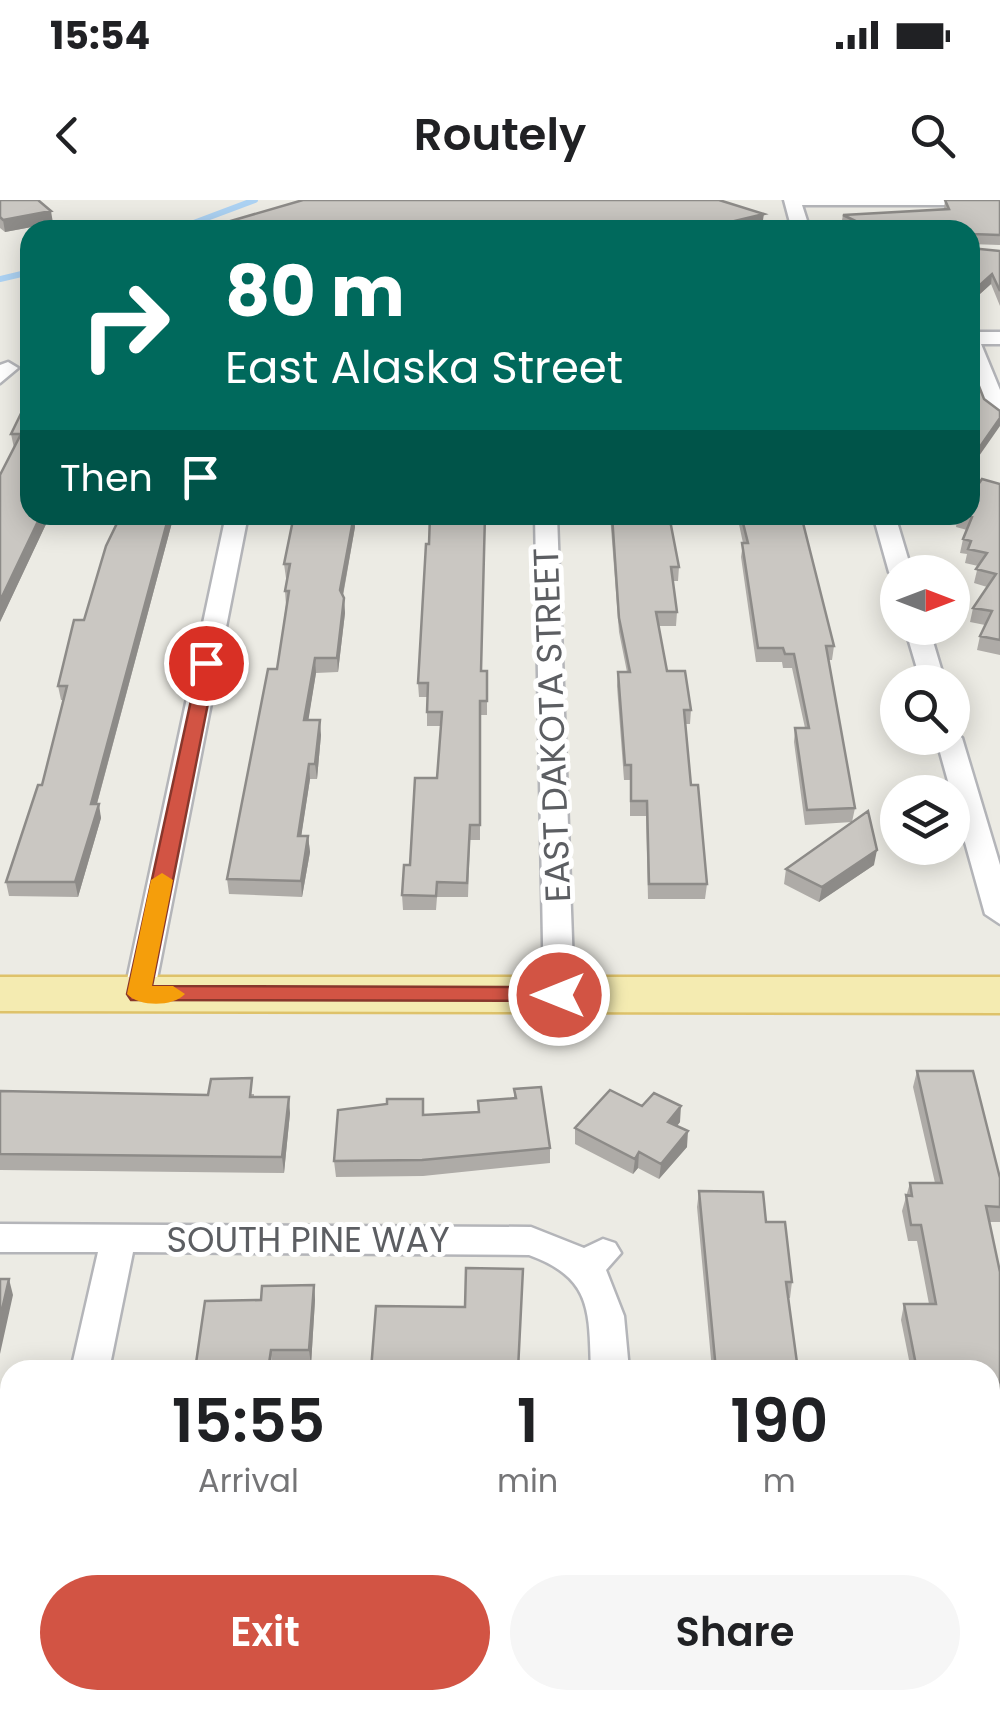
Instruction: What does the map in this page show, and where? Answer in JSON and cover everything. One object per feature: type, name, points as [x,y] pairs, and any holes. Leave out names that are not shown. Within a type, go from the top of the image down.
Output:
[{"type":"main road","points":[[0,994],[1000,995]]},
{"type":"street","points":[[792,200],[1000,200]]},
{"type":"street","points":[[980,364],[1000,415]]},
{"type":"street","points":[[139,994],[234,525]]},
{"type":"street","name":"EAST DAKOTA STREET","points":[[546,525],[559,995]]},
{"type":"street","points":[[887,525],[896,555]]},
{"type":"street","points":[[954,755],[1000,914]]},
{"type":"street","name":"SOUTH PINE WAY","points":[[0,1238],[530,1241],[594,1260],[605,1303],[609,1360]]},
{"type":"street","points":[[92,1360],[118,1239]]},
{"type":"building","points":[[0,200],[38,200],[51,211],[3,220]]},
{"type":"building","points":[[303,200],[719,200],[764,214],[739,220],[234,220]]},
{"type":"building","points":[[945,200],[1000,200],[1000,235],[980,234],[980,220],[853,220],[843,215],[949,209]]},
{"type":"building","points":[[980,249],[1000,251],[1000,291],[992,274],[980,285]]},
{"type":"building","points":[[980,389],[984,399],[1000,411],[1000,418],[980,447]]},
{"type":"building","points":[[20,416],[20,434],[11,434]]},
{"type":"building","points":[[20,436],[20,525],[36,525],[0,601],[0,475]]},
{"type":"building","points":[[982,479],[1000,484],[1000,640],[980,636],[992,611],[973,608],[996,574],[976,569],[987,553],[968,549],[971,541],[963,539],[969,525],[980,525]]},
{"type":"building","points":[[116,525],[166,525],[91,804],[99,804],[75,882],[6,882],[38,785],[42,785],[67,686],[58,686],[74,620],[84,620]]},
{"type":"building","points":[[292,525],[352,525],[340,590],[344,598],[337,658],[315,658],[304,720],[320,720],[315,764],[309,764],[298,836],[308,836],[301,881],[227,879],[268,669],[277,669],[289,591],[285,591],[290,564],[284,564]]},
{"type":"building","points":[[430,525],[485,525],[481,671],[487,671],[487,701],[480,701],[480,825],[470,825],[467,883],[437,882],[436,896],[402,895],[404,865],[410,865],[415,778],[437,778],[442,712],[427,712],[428,683],[418,683]]},
{"type":"building","points":[[613,525],[671,525],[679,567],[671,567],[677,612],[656,612],[667,671],[685,671],[691,710],[684,710],[691,785],[698,785],[707,884],[649,884],[647,801],[631,801],[631,765],[625,765],[618,672],[630,672],[619,618]]},
{"type":"building","points":[[744,525],[804,525],[834,646],[826,646],[855,808],[807,810],[795,728],[809,728],[794,654],[785,654],[783,648],[758,648],[742,543],[748,543]]},
{"type":"building","points":[[868,811],[877,850],[822,887],[786,869]]},
{"type":"building","points":[[917,1071],[973,1071],[1000,1178],[1000,1207],[986,1206],[1000,1272],[1000,1360],[915,1360],[904,1304],[936,1304],[921,1225],[911,1225],[906,1195],[912,1196],[910,1183],[942,1183]]},
{"type":"building","points":[[252,1078],[250,1097],[289,1097],[282,1157],[0,1154],[0,1091],[208,1095],[211,1079]]},
{"type":"building","points":[[541,1087],[550,1148],[422,1160],[334,1161],[338,1110],[387,1104],[387,1099],[423,1099],[423,1115],[479,1112],[478,1101],[516,1098],[514,1089]]},
{"type":"building","points":[[610,1090],[642,1106],[654,1093],[681,1106],[668,1122],[688,1131],[661,1164],[639,1152],[635,1159],[575,1128]]},
{"type":"building","points":[[699,1191],[763,1192],[766,1222],[785,1222],[792,1282],[786,1282],[797,1360],[715,1360]]},
{"type":"building","points":[[466,1268],[523,1269],[518,1360],[372,1360],[376,1306],[465,1307]]},
{"type":"building","points":[[0,1279],[9,1279],[0,1318]]},
{"type":"building","points":[[314,1285],[309,1350],[271,1350],[270,1360],[196,1360],[205,1301],[261,1300],[262,1286]]},
{"type":"waterway","points":[[202,220],[255,200]]},
{"type":"waterway","points":[[0,279],[20,274]]},
{"type":"slow traffic","points":[[162,880],[139,994],[173,994]]},
{"type":"route","points":[[206,663],[139,994],[559,995]]}]
